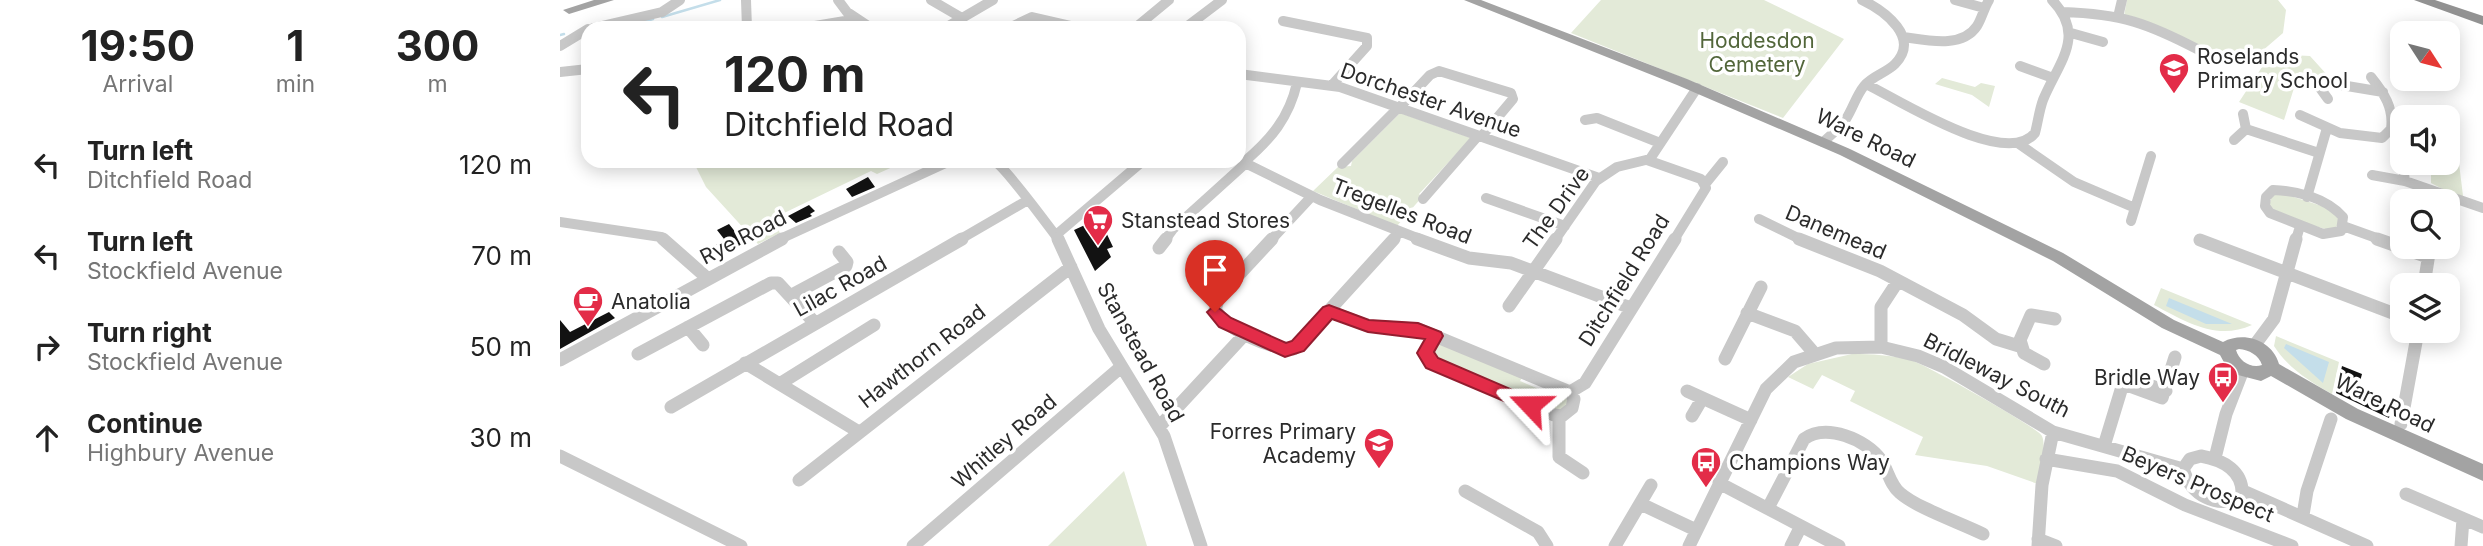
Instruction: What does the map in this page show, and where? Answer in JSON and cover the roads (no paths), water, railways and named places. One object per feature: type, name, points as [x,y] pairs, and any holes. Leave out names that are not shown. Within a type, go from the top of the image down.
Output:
[{"type":"highway","points":[[2421,0],[2483,20]]},
{"type":"highway","points":[[2450,0],[2483,11]]},
{"type":"main road","points":[[569,8],[608,0]]},
{"type":"main road","name":"Ware Road","points":[[1470,0],[1492,3],[1823,142],[2058,257],[2168,324],[2227,351]]},
{"type":"main road","points":[[2238,342],[2254,346],[2268,356],[2270,368],[2261,374],[2243,370],[2232,362],[2227,351],[2229,346],[2238,342]]},
{"type":"main road","name":"Ware Road","points":[[2270,368],[2352,414],[2483,473]]},
{"type":"street","points":[[624,21],[662,12],[680,0]]},
{"type":"street","points":[[746,0],[747,21]]},
{"type":"street","points":[[838,0],[847,12],[860,21]]},
{"type":"street","points":[[931,0],[962,18]]},
{"type":"street","points":[[957,21],[993,0]]},
{"type":"street","points":[[1144,21],[1169,0]]},
{"type":"street","points":[[1194,21],[1221,0]]},
{"type":"street","points":[[1823,142],[1843,123],[1866,84],[1897,62],[1903,49],[1903,37],[1887,14],[1862,0]]},
{"type":"street","points":[[1903,37],[1961,38],[1976,27],[1986,4],[1955,0]]},
{"type":"street","points":[[2020,144],[2034,133],[2053,78],[2067,51],[2071,33],[2063,12],[2052,0]]},
{"type":"street","points":[[2118,17],[2122,0]]},
{"type":"street","points":[[832,21],[847,12]]},
{"type":"street","points":[[2063,12],[2118,17],[2156,27],[2199,50]]},
{"type":"street","points":[[1024,21],[1032,17],[1049,21]]},
{"type":"street","points":[[843,21],[857,19]]},
{"type":"street","points":[[1283,22],[1367,38],[1367,46],[1332,85]]},
{"type":"street","points":[[2071,33],[2103,41]]},
{"type":"street","points":[[560,46],[581,34]]},
{"type":"street","points":[[2020,66],[2053,78]]},
{"type":"street","points":[[560,72],[581,70]]},
{"type":"street","points":[[1342,164],[1430,75],[1440,71],[1511,93],[1513,99],[1423,198]]},
{"type":"street","name":"Dorchester Avenue","points":[[1246,75],[1332,85],[1599,178]]},
{"type":"street","points":[[2300,116],[2327,128],[2369,139],[2386,136],[2393,119],[2383,92],[2371,77]]},
{"type":"street","points":[[2328,99],[2320,88],[2322,82],[2383,92]]},
{"type":"street","points":[[1246,159],[1282,127],[1290,111],[1297,83]]},
{"type":"street","points":[[1866,84],[1961,132],[1999,142],[2020,144],[2051,169],[2103,197],[2134,208]]},
{"type":"street","points":[[1697,88],[1647,160],[1706,183]]},
{"type":"street","points":[[2243,114],[2246,129]]},
{"type":"street","points":[[1592,116],[1660,143]]},
{"type":"street","points":[[2307,197],[2327,128]]},
{"type":"street","points":[[2246,129],[2319,153]]},
{"type":"street","points":[[2235,139],[2246,129]]},
{"type":"street","points":[[2131,221],[2151,156]]},
{"type":"street","name":"The Drive","points":[[1509,306],[1599,178],[1617,167],[1647,160]]},
{"type":"street","name":"Ditchfield Road","points":[[1583,473],[1559,457],[1559,416],[1572,408],[1574,399],[1570,392],[1585,383],[1706,183],[1714,177],[1723,162]]},
{"type":"street","name":"Tregelles Road","points":[[1246,163],[1312,196],[1469,258],[1506,262],[1631,308]]},
{"type":"street","name":"Rye Road","points":[[560,360],[766,246],[935,168]]},
{"type":"street","name":"Stanstead Road","points":[[1004,168],[1009,179],[1056,235],[1099,329],[1160,427],[1201,546]]},
{"type":"street","points":[[1056,235],[1135,168]]},
{"type":"street","points":[[1159,248],[1173,229],[1237,168]]},
{"type":"street","points":[[2404,175],[2404,181]]},
{"type":"street","points":[[2372,176],[2404,181],[2420,189]]},
{"type":"street","points":[[2277,189],[2307,197],[2340,211],[2343,217],[2341,231],[2328,234],[2300,226],[2270,213],[2265,206],[2270,191],[2277,189]]},
{"type":"street","points":[[1312,196],[1216,301],[1215,310],[1221,320],[1289,350],[1298,346],[1400,232]]},
{"type":"street","points":[[1486,198],[1565,226]]},
{"type":"street","name":"Lilac Road","points":[[671,407],[1028,200]]},
{"type":"street","points":[[2460,203],[2483,208]]},
{"type":"street","name":"Danemead","points":[[1759,219],[1898,281],[1968,317],[1996,339],[2019,346],[2027,356],[2044,364]]},
{"type":"street","points":[[560,222],[661,237],[706,277]]},
{"type":"street","points":[[2254,346],[2274,320],[2300,226]]},
{"type":"street","points":[[2343,226],[2390,240]]},
{"type":"street","points":[[2200,240],[2390,312]]},
{"type":"street","points":[[790,296],[846,266],[847,262],[839,252]]},
{"type":"street","name":"Hawthorn Road","points":[[799,480],[1072,267]]},
{"type":"street","name":"Danemead","points":[[1881,347],[1881,307],[1898,281]]},
{"type":"street","points":[[638,354],[771,283],[778,283],[814,322]]},
{"type":"street","points":[[1725,359],[1761,286]]},
{"type":"street","points":[[1329,311],[1368,326],[1413,328],[1570,392]]},
{"type":"street","points":[[1747,313],[1795,331],[1814,353]]},
{"type":"street","points":[[2019,346],[2031,316],[2039,314],[2055,319]]},
{"type":"street","points":[[781,383],[874,325]]},
{"type":"street","points":[[688,327],[703,345]]},
{"type":"street","points":[[1160,427],[1246,333]]},
{"type":"street","points":[[1435,336],[1425,353],[1432,363],[1559,416]]},
{"type":"street","points":[[2401,424],[2416,343]]},
{"type":"street","name":"Bridleway South","points":[[1689,546],[1774,379],[1794,362],[1814,353],[1843,347],[1881,347],[1919,356],[1944,367],[2053,432],[2183,469]]},
{"type":"street","points":[[2104,446],[2121,383],[2129,376],[2166,391],[2175,357]]},
{"type":"street","points":[[745,363],[859,432]]},
{"type":"street","name":"Whitley Road","points":[[914,546],[1121,367]]},
{"type":"street","points":[[2215,458],[2226,414],[2243,370]]},
{"type":"street","points":[[1687,391],[1751,420]]},
{"type":"street","points":[[1692,416],[1702,399]]},
{"type":"street","points":[[2303,515],[2306,494],[2324,449],[2331,419]]},
{"type":"street","points":[[1768,508],[1804,439],[1814,431],[1824,430],[1875,453],[1893,486],[1901,494],[1983,534]]},
{"type":"street","points":[[2053,432],[2046,459],[2038,542],[2056,546]]},
{"type":"street","points":[[560,456],[741,546]]},
{"type":"street","points":[[2190,458],[2215,458],[2235,471],[2241,480],[2243,491],[2233,502],[2213,500],[2192,487],[2183,469],[2190,458]]},
{"type":"street","name":"Beyers Prospect","points":[[2046,459],[2117,471],[2185,505],[2291,546]]},
{"type":"street","points":[[1719,483],[1839,546]]},
{"type":"street","points":[[1615,546],[1651,485]]},
{"type":"street","points":[[1465,491],[1538,532],[1547,546]]},
{"type":"street","points":[[2243,491],[2303,515],[2358,544]]},
{"type":"street","points":[[2406,494],[2483,527]]},
{"type":"street","points":[[1641,504],[1696,530]]},
{"type":"street","points":[[2461,546],[2463,519]]},
{"type":"street","points":[[1791,546],[1801,526]]},
{"type":"water","points":[[2169,298],[2232,324],[2206,324],[2166,306]]},
{"type":"water","points":[[2286,344],[2329,362],[2323,383],[2284,348]]},
{"type":"waterway","points":[[662,17],[720,0]]},
{"type":"waterway","points":[[647,21],[653,19]]},
{"type":"waterway","points":[[560,35],[564,34]]},
{"type":"place","name":"Roselands Primary School","points":[[2174,95]]},
{"type":"place","name":"Stanstead Stores","points":[[1098,247]]},
{"type":"place","name":"Anatolia","points":[[588,328]]},
{"type":"place","name":"Bridle Way","points":[[2223,404]]},
{"type":"place","name":"Forres Primary Academy","points":[[1379,470]]},
{"type":"place","name":"Champions Way","points":[[1706,489]]},
{"type":"park label","name":"Hoddesdon Cemetery","points":[[1757,52]]}]
